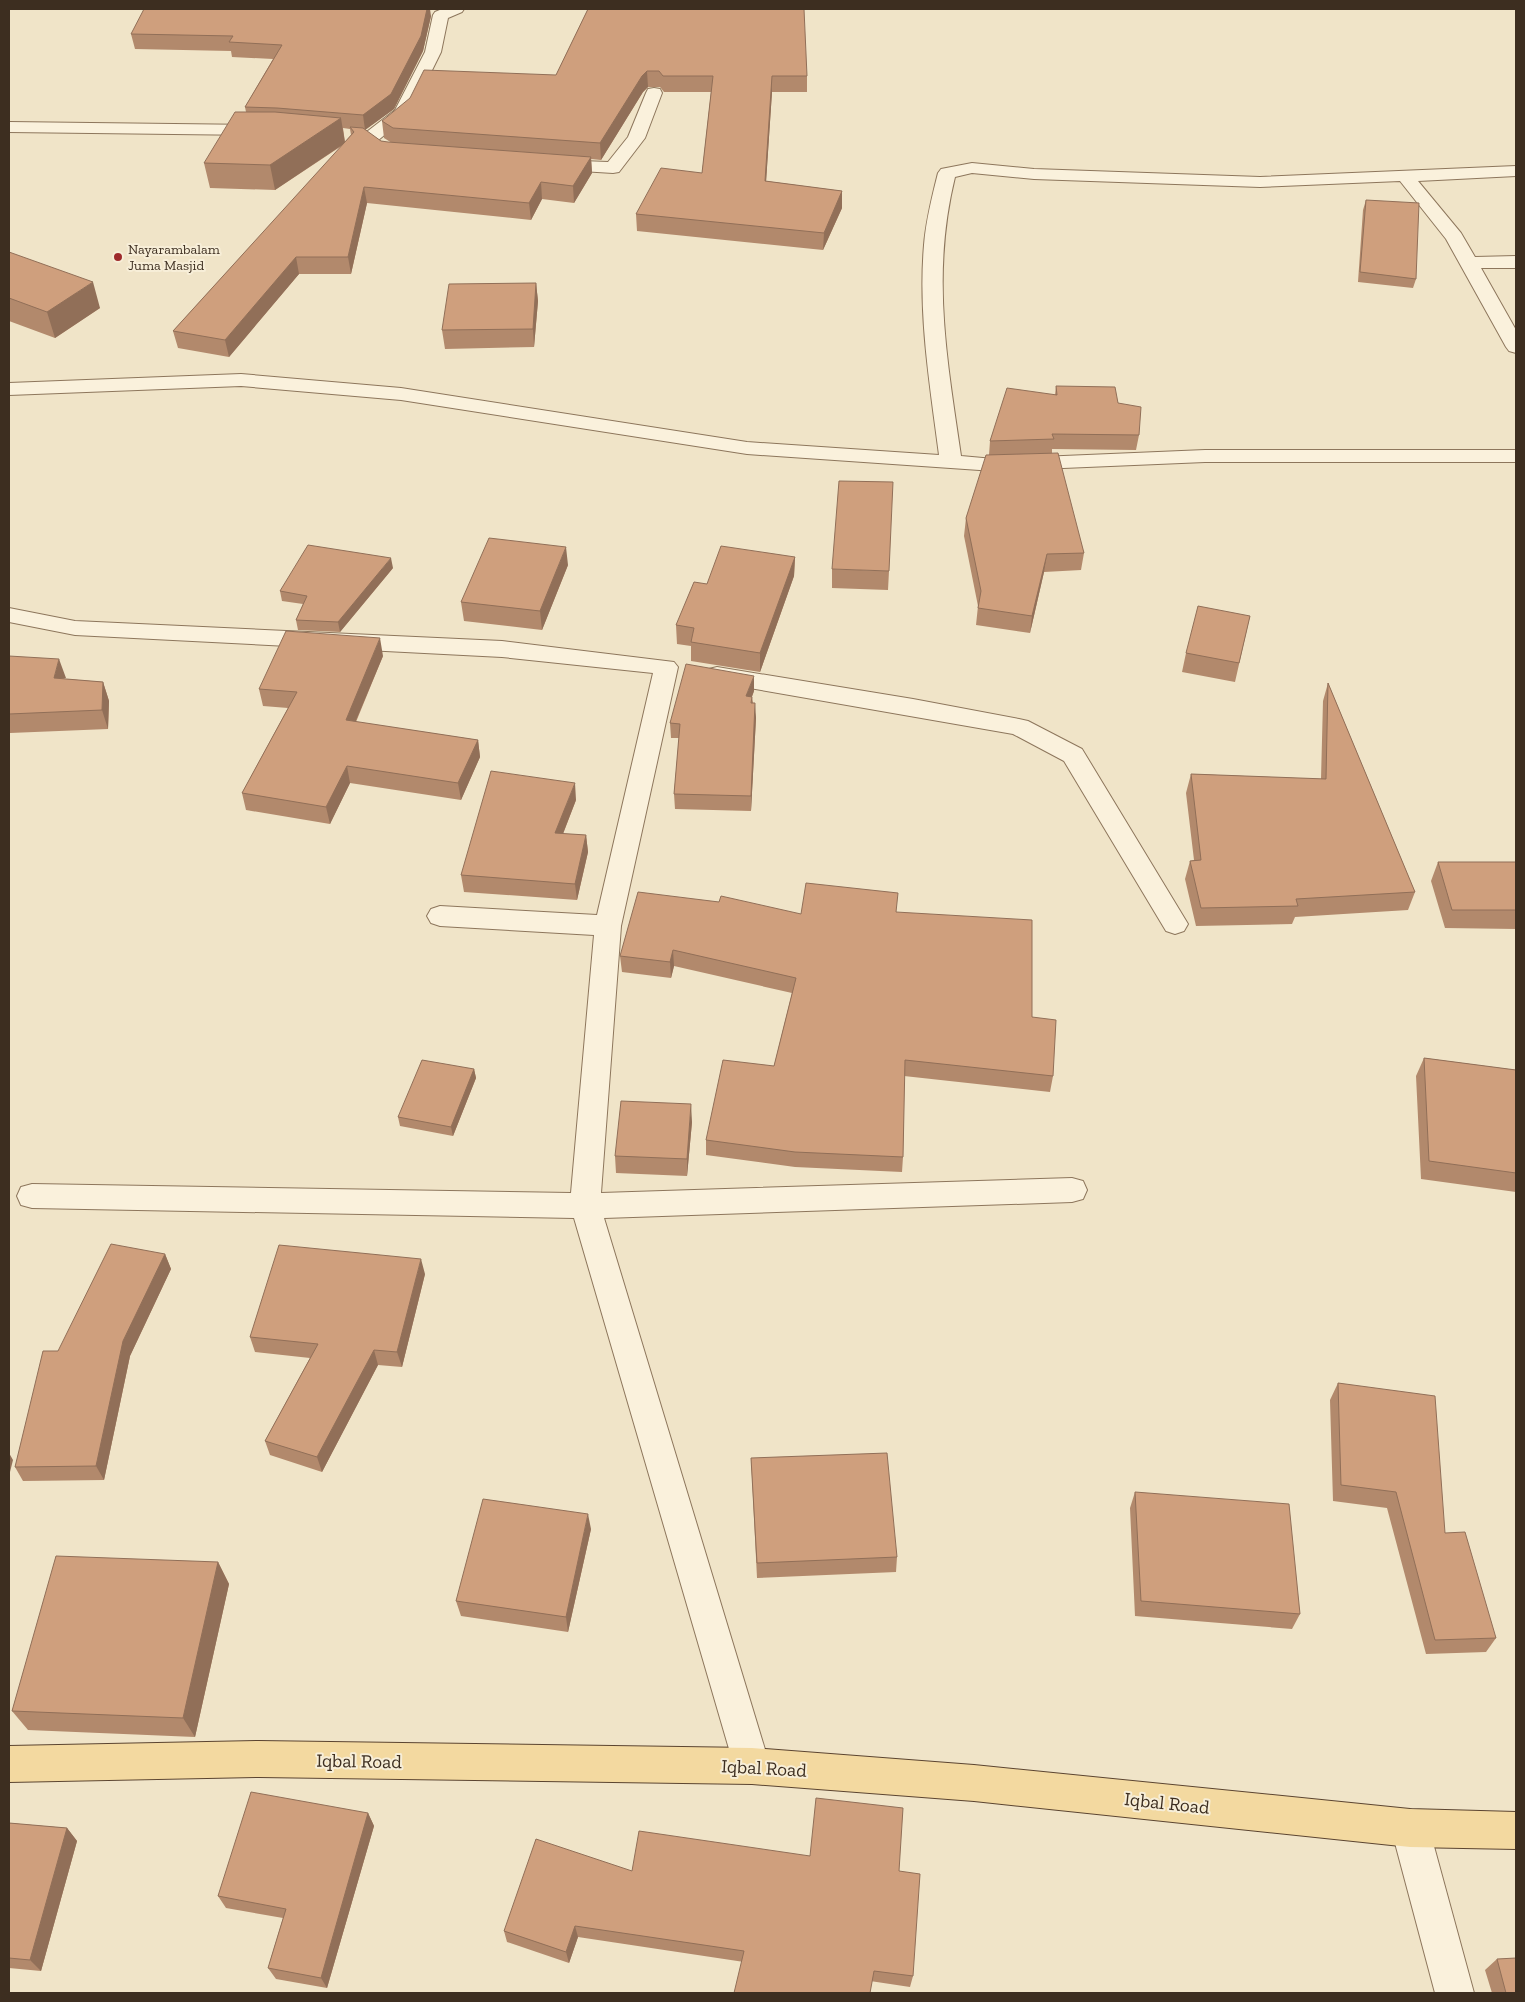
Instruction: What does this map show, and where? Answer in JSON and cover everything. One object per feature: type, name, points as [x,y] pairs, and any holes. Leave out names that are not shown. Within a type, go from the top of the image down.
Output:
[{"type":"main road","name":"Iqbal Road","points":[[9,1764],[259,1759],[752,1766],[974,1782],[1410,1828],[1516,1831]]},
{"type":"street","points":[[352,136],[377,142],[402,113],[433,52],[440,15],[456,9]]},
{"type":"street","points":[[542,164],[613,168],[636,138],[654,93]]},
{"type":"street","points":[[9,127],[280,130]]},
{"type":"street","points":[[951,462],[932,311],[931,264],[939,200],[947,173],[972,168],[1044,174],[1260,182],[1516,171]]},
{"type":"street","points":[[1404,175],[1454,237],[1516,347]]},
{"type":"street","points":[[1470,263],[1516,262]]},
{"type":"street","points":[[9,389],[241,380],[401,394],[747,448],[994,464],[1205,456],[1516,456]]},
{"type":"street","points":[[9,615],[76,628],[502,649],[682,670],[912,707],[1019,727],[1073,755],[1176,924]]},
{"type":"street","points":[[682,670],[608,926],[585,1206],[752,1766]]},
{"type":"street","points":[[440,916],[608,926]]},
{"type":"street","points":[[32,1196],[585,1206],[1072,1190]]},
{"type":"street","points":[[1410,1828],[1455,1993]]},
{"type":"building","points":[[144,9],[427,9],[421,36],[391,94],[363,115],[245,107],[282,45],[229,42],[233,36],[131,34]]},
{"type":"building","points":[[588,9],[804,9],[807,76],[772,76],[765,181],[842,191],[824,233],[636,214],[661,168],[702,173],[713,76],[663,76],[659,71],[647,71],[600,143],[393,128],[382,121],[410,98],[424,70],[556,75]]},
{"type":"building","points":[[235,112],[275,112],[341,118],[270,165],[204,163]]},
{"type":"building","points":[[350,127],[363,128],[381,141],[388,142],[591,157],[573,186],[541,182],[529,203],[364,187],[348,257],[296,257],[225,340],[173,331],[354,132]]},
{"type":"building","points":[[1366,200],[1419,203],[1416,279],[1360,272]]},
{"type":"building","points":[[9,252],[93,282],[47,312],[9,298]]},
{"type":"building","points":[[536,283],[533,329],[442,330],[449,284]]},
{"type":"building","points":[[1056,386],[1115,387],[1118,403],[1141,407],[1139,435],[1052,434],[1054,439],[990,441],[1007,388],[1057,395]]},
{"type":"building","points":[[1058,453],[1084,553],[1047,554],[1032,616],[978,608],[981,591],[966,518],[986,455]]},
{"type":"building","points":[[839,481],[893,482],[889,571],[832,569]]},
{"type":"building","points":[[489,538],[566,547],[540,611],[461,602]]},
{"type":"building","points":[[308,545],[391,558],[338,622],[296,620],[307,596],[280,591]]},
{"type":"building","points":[[721,546],[795,557],[760,653],[691,642],[694,628],[676,625],[694,582],[707,584]]},
{"type":"building","points":[[1198,606],[1250,616],[1239,663],[1186,653]]},
{"type":"building","points":[[286,631],[380,638],[346,720],[478,740],[458,783],[347,766],[326,807],[242,793],[297,692],[259,689]]},
{"type":"building","points":[[9,656],[59,659],[54,678],[103,682],[102,710],[9,714]]},
{"type":"building","points":[[686,664],[754,676],[746,696],[752,697],[751,703],[755,703],[751,796],[674,794],[680,724],[670,723]]},
{"type":"building","points":[[1328,683],[1415,892],[1296,899],[1298,906],[1201,908],[1190,861],[1201,860],[1191,774],[1326,779]]},
{"type":"building","points":[[491,771],[575,783],[555,833],[586,835],[575,884],[461,875]]},
{"type":"building","points":[[1438,862],[1516,862],[1516,910],[1452,910]]},
{"type":"building","points":[[806,883],[898,893],[896,912],[1032,920],[1032,1017],[1056,1020],[1053,1076],[905,1060],[903,1157],[795,1152],[706,1140],[723,1060],[774,1066],[796,978],[673,950],[670,962],[620,956],[638,892],[719,902],[721,896],[801,914]]},
{"type":"building","points":[[1424,1058],[1516,1070],[1516,1173],[1429,1161]]},
{"type":"building","points":[[422,1060],[474,1069],[451,1127],[398,1117]]},
{"type":"building","points":[[621,1101],[691,1104],[687,1159],[615,1156]]},
{"type":"building","points":[[111,1244],[165,1254],[123,1341],[96,1466],[15,1467],[43,1351],[58,1351]]},
{"type":"building","points":[[279,1245],[421,1259],[397,1352],[374,1350],[317,1457],[265,1441],[318,1344],[250,1337]]},
{"type":"building","points":[[1338,1383],[1435,1396],[1445,1533],[1465,1532],[1496,1638],[1435,1640],[1396,1492],[1341,1485]]},
{"type":"building","points":[[887,1453],[897,1557],[757,1563],[751,1458]]},
{"type":"building","points":[[1135,1492],[1289,1504],[1300,1614],[1141,1601]]},
{"type":"building","points":[[483,1499],[588,1514],[566,1617],[456,1601]]},
{"type":"building","points":[[56,1556],[218,1562],[183,1718],[12,1711]]},
{"type":"building","points":[[251,1792],[368,1813],[321,1978],[268,1968],[286,1909],[218,1896]]},
{"type":"building","points":[[816,1798],[903,1808],[899,1871],[920,1874],[913,1976],[874,1971],[870,1993],[734,1993],[744,1951],[575,1926],[566,1952],[504,1931],[536,1839],[632,1871],[639,1831],[810,1856]]},
{"type":"building","points":[[9,1823],[67,1828],[30,1960],[9,1958]]},
{"type":"building","points":[[1516,1958],[1516,1993],[1506,1993],[1497,1959]]},
{"type":"place","name":"Nayarambalam Juma Masjid","points":[[118,257]]}]
